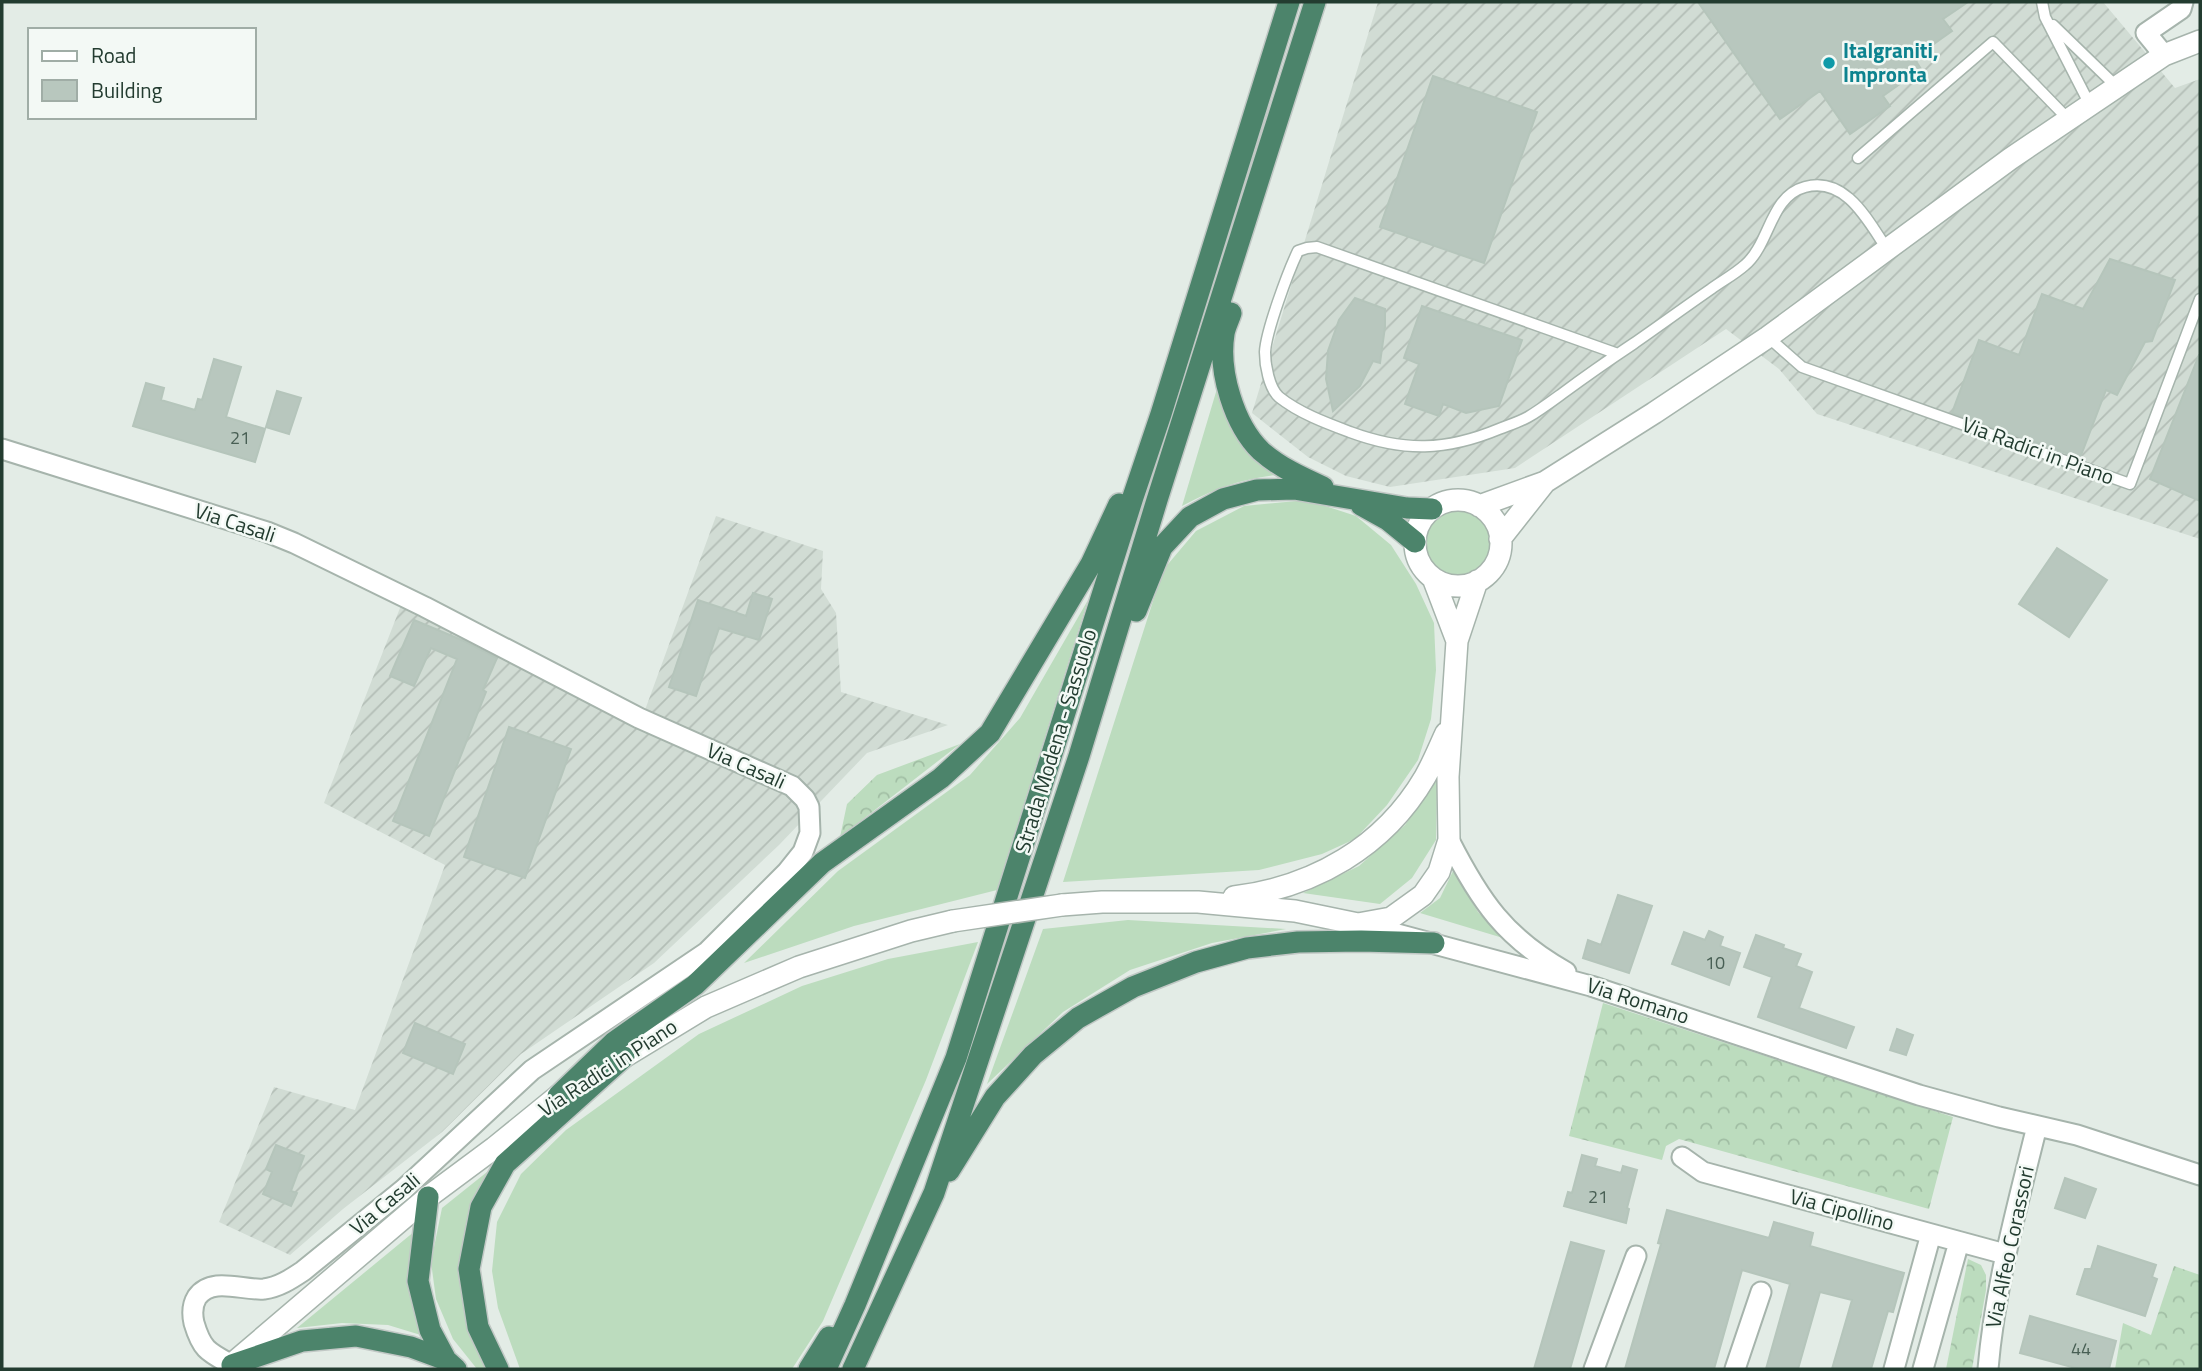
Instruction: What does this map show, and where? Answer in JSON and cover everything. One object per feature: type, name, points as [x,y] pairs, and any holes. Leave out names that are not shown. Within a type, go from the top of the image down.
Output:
[{"type":"highway","name":"Strada Modena - Sassuolo","points":[[827,1369],[856,1305],[956,1058],[1289,2]]},
{"type":"highway","name":"Strada Modena - Sassuolo","points":[[853,1369],[934,1193],[1079,757],[1161,487],[1315,2]]},
{"type":"highway","points":[[1272,140],[1276,164],[1224,335],[1224,368],[1230,397],[1242,424],[1260,450],[1284,467],[1388,520],[1415,542]]},
{"type":"highway","points":[[558,1096],[614,1042],[695,985],[822,863],[941,778],[989,733],[1091,564],[1161,414]]},
{"type":"highway","points":[[1079,757],[1162,547],[1190,517],[1223,499],[1257,490],[1294,489],[1407,508],[1432,509]]},
{"type":"highway","points":[[934,1193],[995,1097],[1033,1055],[1078,1018],[1133,987],[1196,962],[1247,948],[1298,942],[1434,943]]},
{"type":"highway","points":[[498,1369],[478,1327],[469,1269],[481,1207],[505,1164],[624,1057]]},
{"type":"highway","points":[[428,1197],[418,1281],[430,1330],[451,1364]]},
{"type":"highway","points":[[809,1369],[825,1341],[856,1305]]},
{"type":"highway","points":[[229,1367],[302,1340],[356,1336],[411,1347],[451,1364]]},
{"type":"street","points":[[2164,55],[2146,33],[2181,9],[2183,2]]},
{"type":"street","points":[[1479,506],[1545,482],[1768,337],[2010,159],[2164,55],[2200,41]]},
{"type":"street","name":"Via Casali","points":[[2,449],[267,532],[294,543],[425,607],[639,718],[792,786],[809,807],[810,833],[803,852],[787,872],[707,953],[532,1070],[404,1189],[286,1283],[267,1289],[222,1285],[209,1287],[199,1294],[192,1314],[197,1333],[207,1351],[229,1367]]},
{"type":"street","points":[[1500,539],[1545,482]]},
{"type":"street","points":[[1455,500],[1479,506],[1490,514],[1497,526],[1500,552],[1495,564],[1476,582],[1454,586],[1433,578],[1423,568],[1417,556],[1417,529],[1423,518],[1432,509],[1455,500]]},
{"type":"street","points":[[1433,578],[1457,641]]},
{"type":"street","points":[[1357,924],[1391,918],[1423,895],[1439,872],[1449,840],[1450,725],[1457,641],[1476,582]]},
{"type":"street","points":[[1198,902],[1254,894],[1298,882],[1339,863],[1371,842],[1401,811],[1424,778],[1450,725]]},
{"type":"street","points":[[1449,840],[1466,874],[1511,934],[1543,959],[1591,986]]},
{"type":"street","name":"Via Romano","points":[[1062,905],[1102,902],[1198,902],[1296,911],[1357,924],[1591,986],[1919,1095],[2077,1135],[2200,1175]]},
{"type":"street","name":"Via Radici in Piano","points":[[229,1367],[428,1197],[558,1096],[706,1007],[799,967],[900,934],[953,921],[1062,905]]},
{"type":"street","name":"Via Alfeo Corassori","points":[[1988,1369],[1993,1320],[2005,1254],[2037,1126]]},
{"type":"street","name":"Via Cipollino","points":[[1682,1157],[1703,1172],[2005,1254]]},
{"type":"street","points":[[1894,1369],[1931,1234]]},
{"type":"street","points":[[1923,1369],[1959,1242]]},
{"type":"street","points":[[1594,1369],[1636,1256]]},
{"type":"street","points":[[1735,1369],[1761,1292]]},
{"type":"lane","points":[[2042,2],[2045,17],[2091,105]]},
{"type":"lane","points":[[2045,17],[2117,87]]},
{"type":"lane","points":[[1858,158],[1993,42],[2068,120]]},
{"type":"lane","points":[[1618,354],[1317,247],[1298,251],[1265,352],[1270,382],[1276,394],[1290,405],[1326,423],[1377,442],[1418,447],[1447,446],[1481,437],[1528,417],[1618,354],[1747,263],[1763,240],[1779,207],[1788,196],[1806,187],[1831,187],[1843,192],[1887,249]]},
{"type":"lane","name":"Via Radici in Piano","points":[[1768,337],[1802,367],[2130,484],[2200,299]]},
{"type":"shaded area","points":[[1378,2],[2103,2],[2175,88],[2200,79],[2200,539],[1817,414],[1779,369],[1726,329],[1515,468],[1390,487],[1346,476],[1308,457],[1252,413]]},
{"type":"shaded area","points":[[716,516],[823,551],[821,589],[836,613],[841,692],[948,725],[867,753],[779,845],[654,963],[521,1054],[442,1132],[343,1209],[290,1255],[219,1222],[274,1087],[355,1110],[445,865],[324,803],[407,590],[645,710]]},
{"type":"green space","points":[[1219,382],[1283,474],[1230,485],[1182,506]]},
{"type":"green space","points":[[1307,500],[1356,516],[1391,545],[1416,584],[1434,623],[1436,670],[1431,719],[1418,760],[1387,805],[1355,839],[1322,854],[1259,870],[1063,882],[1163,570],[1196,531],[1244,506]]},
{"type":"green space","points":[[1457,510],[1470,513],[1481,520],[1488,531],[1491,544],[1488,557],[1481,568],[1470,575],[1457,578],[1444,575],[1433,568],[1426,557],[1423,544],[1426,531],[1433,520],[1444,513]]},
{"type":"green space","points":[[1088,600],[997,890],[854,926],[744,963],[838,871],[970,775],[1020,718]]},
{"type":"green space","points":[[960,744],[840,837],[847,804],[877,775]]},
{"type":"green space","points":[[1437,780],[1436,840],[1412,878],[1380,904],[1303,893],[1359,866],[1405,825]]},
{"type":"green space","points":[[1453,871],[1478,912],[1503,938],[1420,913],[1440,898]]},
{"type":"green space","points":[[1128,920],[1286,929],[1212,943],[1130,970],[1063,1012],[987,1084],[1043,929]]},
{"type":"green space","points":[[978,942],[926,1080],[823,1321],[792,1369],[520,1369],[498,1308],[492,1271],[497,1222],[521,1174],[566,1130],[699,1034],[802,986],[888,959]]},
{"type":"green space","points":[[1603,1003],[1953,1117],[1929,1209],[1679,1139],[1666,1146],[1662,1160],[1569,1136]]},
{"type":"green space","points":[[492,1168],[469,1228],[491,1369],[477,1369],[453,1339],[436,1299],[431,1262],[442,1208]]},
{"type":"green space","points":[[415,1231],[410,1268],[412,1300],[424,1336],[388,1325],[342,1323],[297,1328]]},
{"type":"green space","points":[[1968,1259],[1981,1265],[1986,1275],[1986,1290],[1972,1369],[1946,1369]]},
{"type":"green space","points":[[2174,1266],[2200,1275],[2200,1369],[2115,1369],[2123,1323],[2151,1335]]},
{"type":"building","name":"Italgraniti, Impronta","points":[[1698,2],[1968,2],[1943,19],[1952,31],[1914,58],[1921,69],[1883,96],[1890,106],[1850,134],[1820,91],[1780,119]]},
{"type":"building","points":[[1433,76],[1537,112],[1484,263],[1380,227]]},
{"type":"building","points":[[2110,259],[2175,280],[2152,341],[2145,342],[2117,395],[2106,390],[2080,458],[1952,413],[1979,340],[2019,355],[2042,294],[2083,309]]},
{"type":"building","points":[[1355,298],[1385,309],[1380,363],[1373,361],[1360,386],[1333,411],[1326,379],[1328,351],[1339,320]]},
{"type":"building","points":[[1422,306],[1522,340],[1499,406],[1466,413],[1443,404],[1439,416],[1405,404],[1419,364],[1404,358]]},
{"type":"building","points":[[2200,355],[2200,501],[2150,479]]},
{"type":"building","points":[[214,359],[241,367],[226,417],[265,429],[255,462],[133,426],[146,383],[164,388],[161,400],[195,410],[198,399],[202,400]]},
{"type":"building","points":[[277,391],[301,398],[289,434],[266,427]]},
{"type":"building","points":[[2057,548],[2107,580],[2069,637],[2019,604]]},
{"type":"building","points":[[753,593],[772,599],[759,640],[719,628],[696,696],[669,687],[698,600],[746,616]]},
{"type":"building","points":[[414,620],[497,658],[429,836],[393,821],[457,659],[431,648],[414,686],[390,676]]},
{"type":"building","points":[[509,727],[571,749],[525,878],[464,857]]},
{"type":"building","points":[[1618,895],[1652,906],[1629,973],[1583,958],[1588,940],[1601,945]]},
{"type":"building","points":[[1709,931],[1723,937],[1720,946],[1740,953],[1729,985],[1672,964],[1684,932],[1705,940]]},
{"type":"building","points":[[1756,935],[1801,954],[1796,966],[1812,972],[1799,1008],[1854,1027],[1846,1048],[1758,1017],[1772,977],[1744,967]]},
{"type":"building","points":[[415,1023],[465,1044],[453,1074],[403,1053]]},
{"type":"building","points":[[1897,1029],[1913,1035],[1906,1055],[1890,1050]]},
{"type":"building","points":[[276,1145],[304,1156],[291,1191],[297,1193],[291,1206],[263,1194],[272,1172],[266,1169]]},
{"type":"building","points":[[1582,1155],[1597,1159],[1595,1166],[1621,1173],[1623,1166],[1637,1170],[1626,1223],[1564,1206],[1568,1192],[1572,1193]]},
{"type":"building","points":[[2065,1178],[2096,1189],[2085,1218],[2055,1208]]},
{"type":"building","points":[[1667,1210],[1769,1238],[1774,1222],[1813,1233],[1810,1246],[1904,1273],[1893,1312],[1888,1311],[1871,1369],[1832,1369],[1852,1300],[1820,1292],[1798,1369],[1766,1369],[1790,1284],[1742,1270],[1714,1369],[1625,1369],[1661,1244],[1658,1243]]},
{"type":"building","points":[[1571,1242],[1604,1251],[1570,1369],[1534,1369]]},
{"type":"building","points":[[2098,1246],[2156,1265],[2152,1277],[2157,1279],[2145,1316],[2077,1294],[2085,1269],[2091,1269]]},
{"type":"building","points":[[2030,1316],[2116,1341],[2109,1369],[2079,1369],[2020,1353]]},
{"type":"place","name":"Italgraniti, Impronta","points":[[1829,63]]}]
